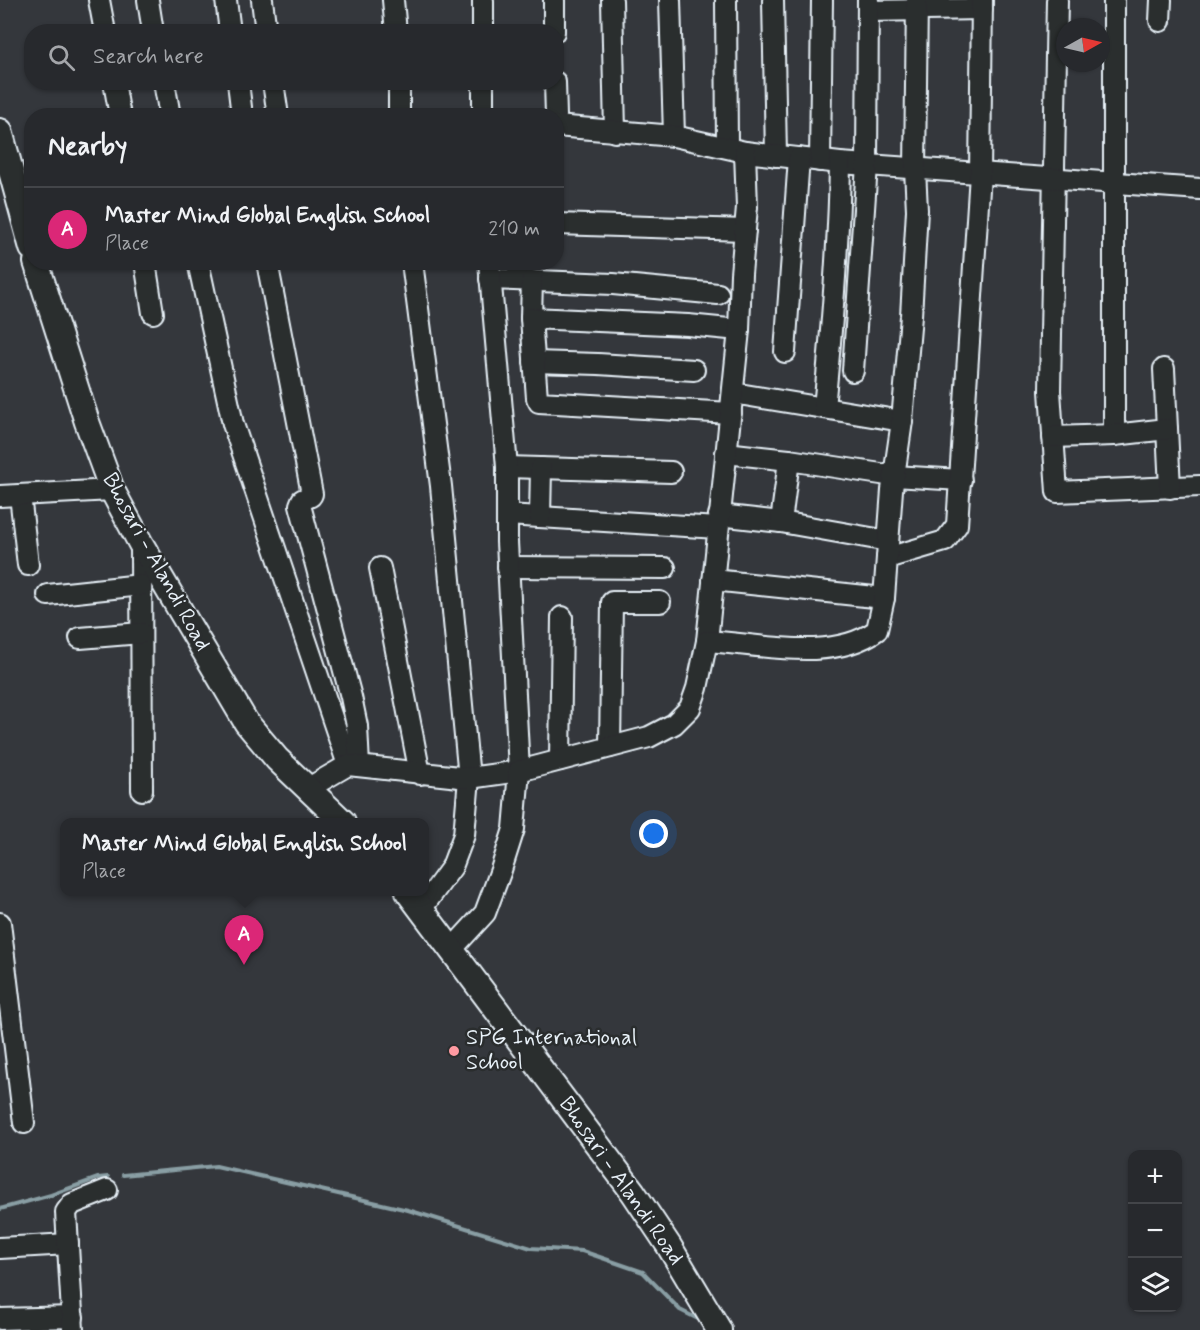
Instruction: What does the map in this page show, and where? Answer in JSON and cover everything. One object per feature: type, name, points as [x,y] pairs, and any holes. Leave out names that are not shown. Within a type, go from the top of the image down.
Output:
[{"type":"main road","points":[[0,131],[24,217]]},
{"type":"main road","name":"Bhosari - Alandi Road","points":[[38,270],[63,351],[112,489],[141,544],[246,722],[277,759],[340,818]]},
{"type":"main road","name":"Bhosari - Alandi Road","points":[[415,900],[633,1192],[669,1246],[718,1330]]},
{"type":"street","points":[[99,0],[104,24]]},
{"type":"street","points":[[148,0],[152,24]]},
{"type":"street","points":[[226,0],[230,24]]},
{"type":"street","points":[[262,0],[265,24]]},
{"type":"street","points":[[393,0],[395,24]]},
{"type":"street","points":[[483,0],[483,24]]},
{"type":"street","points":[[554,0],[554,24]]},
{"type":"street","points":[[612,0],[615,132]]},
{"type":"street","points":[[670,0],[674,136]]},
{"type":"street","points":[[307,789],[353,766],[469,778],[519,771],[649,737],[674,724],[690,708],[697,688],[707,640],[739,330],[747,207],[736,149],[726,0]]},
{"type":"street","points":[[773,0],[777,156]]},
{"type":"street","points":[[822,0],[830,162],[840,224],[824,408]]},
{"type":"street","points":[[1057,0],[1050,391],[1057,492],[1200,486]]},
{"type":"street","points":[[1114,0],[1114,435]]},
{"type":"street","points":[[1160,21],[1161,0]]},
{"type":"street","points":[[507,515],[781,522],[888,549],[945,541],[957,525],[961,480],[980,174],[982,5],[868,5],[867,165],[853,371]]},
{"type":"street","points":[[707,640],[807,650],[860,640],[877,630],[884,598],[894,476],[907,382],[917,210],[915,169],[917,5]]},
{"type":"street","points":[[115,90],[119,108]]},
{"type":"street","points":[[165,90],[169,108]]},
{"type":"street","points":[[239,90],[241,108]]},
{"type":"street","points":[[274,90],[277,108]]},
{"type":"street","points":[[399,90],[399,108]]},
{"type":"street","points":[[483,90],[483,108]]},
{"type":"street","points":[[555,90],[556,108]]},
{"type":"street","points":[[564,127],[674,136],[777,156],[830,162],[1200,189]]},
{"type":"street","points":[[785,352],[799,158]]},
{"type":"street","points":[[564,224],[745,230]]},
{"type":"street","points":[[146,270],[153,313]]},
{"type":"street","points":[[200,270],[233,424],[353,766]]},
{"type":"street","points":[[269,270],[312,494],[302,500],[300,505],[357,726],[353,766]]},
{"type":"street","points":[[413,270],[441,486],[469,778],[464,835],[453,867],[429,888]]},
{"type":"street","points":[[452,949],[484,913],[501,870],[514,830],[519,771],[508,567],[507,467],[489,271],[532,280],[613,284],[718,294]]},
{"type":"street","points":[[532,280],[531,318],[534,362],[537,398],[542,403],[731,413]]},
{"type":"street","points":[[531,318],[688,325],[739,330]]},
{"type":"street","points":[[534,362],[694,370]]},
{"type":"street","points":[[1164,369],[1170,488]]},
{"type":"street","points":[[733,393],[902,422]]},
{"type":"street","points":[[1053,437],[1114,435],[1167,429]]},
{"type":"street","points":[[726,453],[894,476],[961,480]]},
{"type":"street","points":[[781,522],[789,460]]},
{"type":"street","points":[[507,467],[671,472]]},
{"type":"street","points":[[540,517],[542,468]]},
{"type":"street","points":[[0,496],[112,489]]},
{"type":"street","points":[[20,495],[28,565]]},
{"type":"street","points":[[141,544],[142,790]]},
{"type":"street","points":[[508,567],[665,568]]},
{"type":"street","points":[[380,568],[420,774]]},
{"type":"street","points":[[713,580],[884,598]]},
{"type":"street","points":[[48,595],[141,585]]},
{"type":"street","points":[[610,747],[612,602],[660,602]]},
{"type":"street","points":[[560,760],[562,616]]},
{"type":"street","points":[[80,638],[141,633]]},
{"type":"street","points":[[0,923],[24,1123]]},
{"type":"street","points":[[0,1319],[73,1323],[68,1208],[72,1204],[106,1190]]},
{"type":"street","points":[[0,1248],[68,1244]]},
{"type":"waterway","points":[[123,1175],[216,1166],[408,1210],[531,1248],[582,1251],[643,1272],[680,1310],[700,1320]]},
{"type":"waterway","points":[[0,1209],[51,1195],[98,1178],[108,1177]]},
{"type":"place","name":"Master Mind Global English School","points":[[244,965]]},
{"type":"place","name":"SPG International School","points":[[454,1051]]}]
